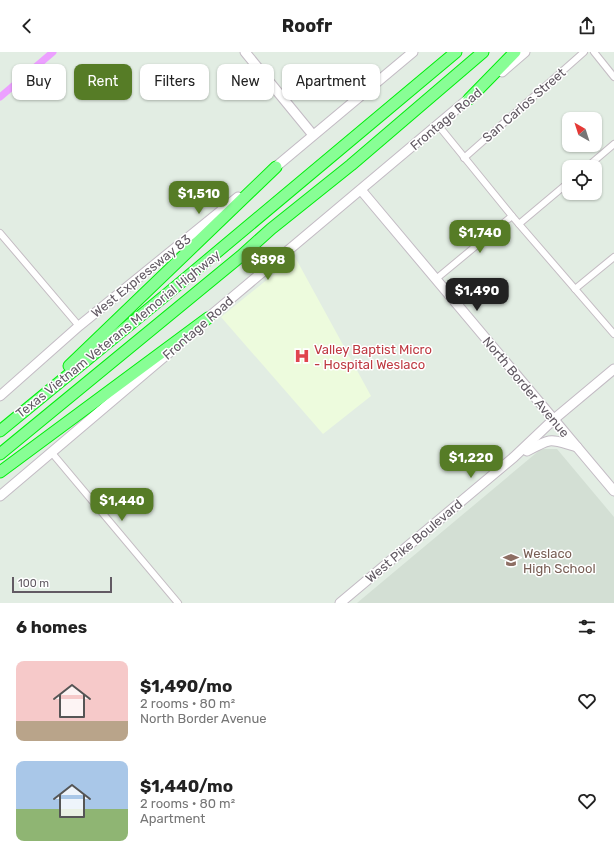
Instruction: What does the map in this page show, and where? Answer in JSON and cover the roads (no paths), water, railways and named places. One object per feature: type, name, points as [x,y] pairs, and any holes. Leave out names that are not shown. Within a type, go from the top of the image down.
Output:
[{"type":"highway","name":"Texas Vietnam Veterans Memorial Highway","points":[[2,429],[167,294],[456,52]]},
{"type":"highway","name":"Texas Vietnam Veterans Memorial Highway","points":[[0,454],[242,256],[271,229],[351,165],[483,52]]},
{"type":"highway","points":[[469,99],[515,52]]},
{"type":"highway","points":[[2,429],[276,167]]},
{"type":"highway","points":[[0,472],[208,318]]},
{"type":"main road","points":[[245,52],[314,134]]},
{"type":"main road","name":"West Expressway 83","points":[[0,396],[79,326],[276,167],[414,52]]},
{"type":"main road","name":"Frontage Road","points":[[0,496],[144,375],[208,318],[525,52]]},
{"type":"main road","name":"North Border Avenue","points":[[361,190],[614,491]]},
{"type":"main road","name":"West Pike Boulevard","points":[[340,603],[514,457],[553,420],[614,369]]},
{"type":"main road","points":[[514,457],[541,442],[550,440],[577,447]]},
{"type":"street","name":"San Carlos Street","points":[[464,158],[584,52]]},
{"type":"street","points":[[594,52],[614,77]]},
{"type":"street","points":[[438,125],[512,216],[614,334]]},
{"type":"street","points":[[595,160],[614,144]]},
{"type":"street","points":[[519,224],[562,188]]},
{"type":"street","points":[[436,279],[512,216]]},
{"type":"street","points":[[0,233],[79,326]]},
{"type":"street","points":[[575,289],[614,257]]},
{"type":"street","points":[[52,452],[178,603]]},
{"type":"waterway","points":[[0,97],[53,52]]},
{"type":"place","name":"Valley Baptist Micro - Hospital Weslaco","points":[[302,356]]},
{"type":"place","name":"Weslaco High School","points":[[511,560]]}]
